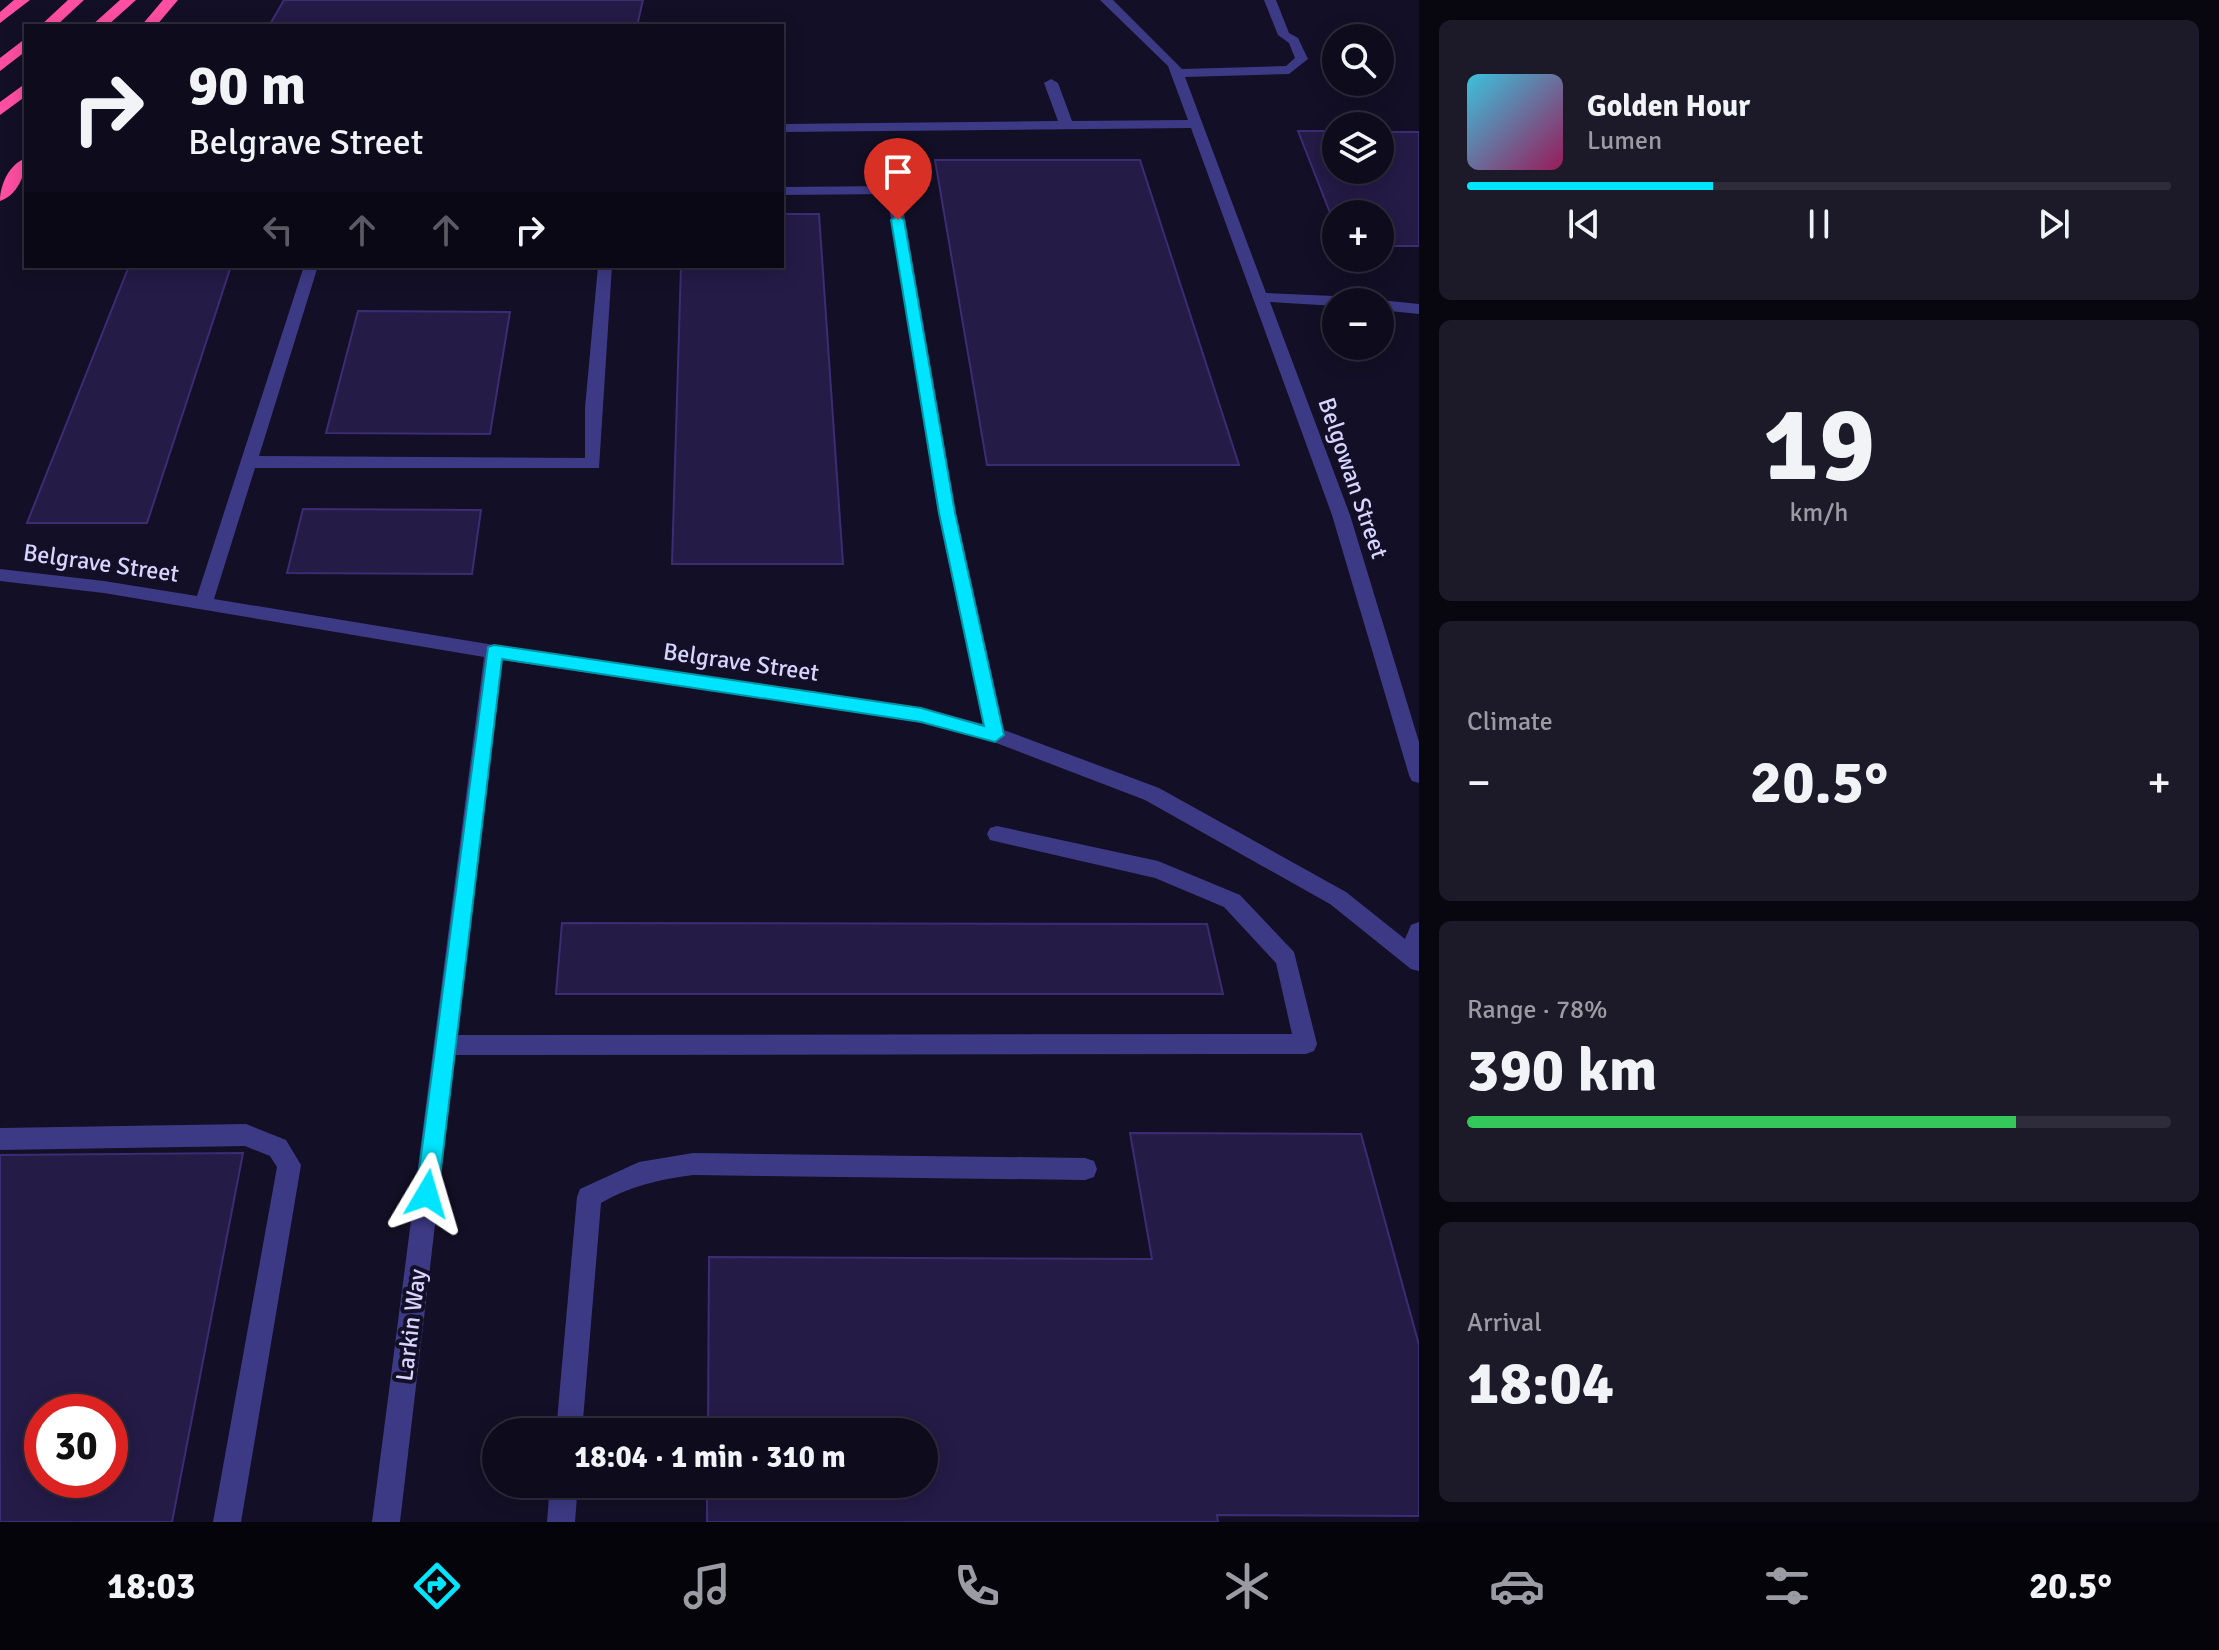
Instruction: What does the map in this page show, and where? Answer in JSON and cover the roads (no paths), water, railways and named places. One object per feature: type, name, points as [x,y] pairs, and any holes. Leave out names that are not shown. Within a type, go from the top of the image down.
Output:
[{"type":"highway","points":[[0,19],[23,0]]},
{"type":"highway","points":[[49,24],[77,0]]},
{"type":"highway","points":[[100,24],[129,0]]},
{"type":"highway","points":[[150,24],[171,0]]},
{"type":"highway","points":[[0,66],[24,45]]},
{"type":"highway","points":[[0,110],[24,90]]},
{"type":"highway","points":[[0,196],[24,166]]},
{"type":"street","name":"Belgowan Street","points":[[1106,0],[1174,65],[1341,515],[1419,775]]},
{"type":"street","points":[[1270,0],[1284,35],[1294,41],[1302,59],[1285,59]]},
{"type":"street","points":[[1177,73],[1289,70],[1277,42],[1284,35]]},
{"type":"street","points":[[1051,83],[1066,124]]},
{"type":"street","points":[[784,128],[1196,124]]},
{"type":"street","points":[[784,191],[893,190],[947,513],[995,735]]},
{"type":"street","points":[[203,605],[310,268]]},
{"type":"street","points":[[249,462],[593,464],[593,408],[605,268]]},
{"type":"street","points":[[1261,297],[1322,300]]},
{"type":"street","points":[[1394,306],[1419,309]]},
{"type":"street","name":"Belgrave Street","points":[[0,575],[104,587],[494,652],[921,715],[995,735],[1152,794],[1338,898],[1415,958]]},
{"type":"street","name":"Larkin Way","points":[[386,1522],[494,652]]},
{"type":"street","points":[[446,1045],[1306,1044],[1286,959],[1232,901],[1158,870],[997,834]]},
{"type":"street","points":[[1415,958],[1419,931]]},
{"type":"street","points":[[0,1139],[246,1135],[278,1148],[289,1165],[227,1522]]},
{"type":"street","points":[[570,1418],[589,1197],[613,1182],[650,1168],[693,1164],[1085,1169]]},
{"type":"street","points":[[561,1522],[563,1498]]}]
